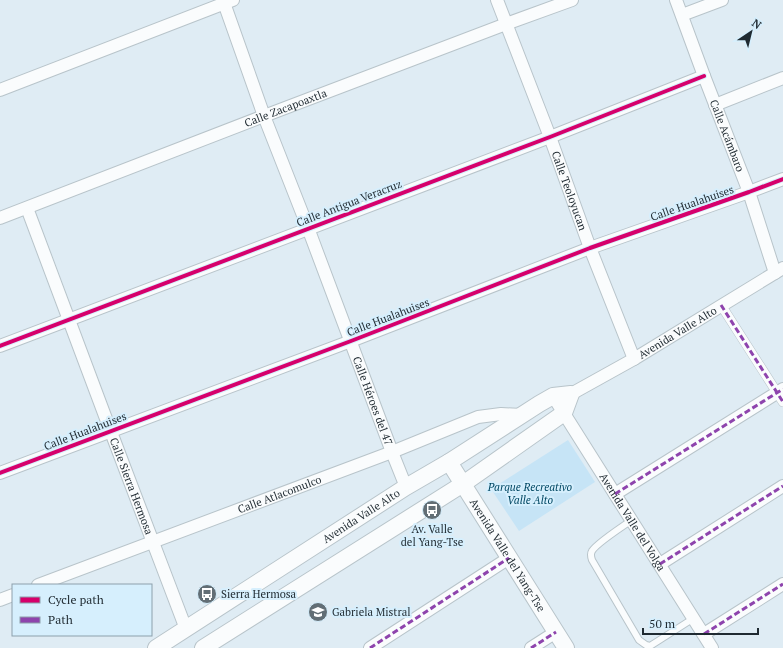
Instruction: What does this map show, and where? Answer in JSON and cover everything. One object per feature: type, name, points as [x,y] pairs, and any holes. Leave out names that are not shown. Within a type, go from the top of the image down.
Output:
[{"type":"street","name":"Calle Teoloyucan","points":[[497,0],[550,137],[590,248],[634,359]]},
{"type":"street","name":"Calle Zacapoaxtla","points":[[0,218],[264,116],[572,0]]},
{"type":"street","name":"Calle Acámbaro","points":[[676,0],[779,271]]},
{"type":"street","points":[[682,15],[722,0]]},
{"type":"street","points":[[0,90],[227,1]]},
{"type":"street","name":"Calle Héroes del 47","points":[[227,1],[264,116],[406,487]]},
{"type":"street","name":"Calle Antigua Veracruz","points":[[0,346],[550,137],[704,76]]},
{"type":"street","points":[[715,105],[783,78]]},
{"type":"street","name":"Calle Hualahuises","points":[[0,473],[351,341],[590,248],[783,179]]},
{"type":"street","name":"Calle Sierra Hermosa","points":[[27,208],[186,629]]},
{"type":"street","name":"Avenida Valle Alto","points":[[156,648],[406,487],[449,462],[553,396],[571,394],[634,359],[779,271]]},
{"type":"street","points":[[615,494],[781,394],[721,305]]},
{"type":"street","points":[[203,648],[463,484],[564,413],[571,394]]},
{"type":"street","name":"Avenida Valle del Volga","points":[[553,396],[712,648]]},
{"type":"street","name":"Calle Atlacomulco","points":[[41,584],[392,452],[478,417],[501,414],[522,415]]},
{"type":"street","name":"Avenida Valle del Yang-Tse","points":[[449,462],[566,648]]},
{"type":"street","points":[[660,564],[783,486]]},
{"type":"street","points":[[370,648],[510,558]]},
{"type":"street","points":[[704,634],[783,584]]},
{"type":"street","points":[[0,600],[12,595]]},
{"type":"street","points":[[531,648],[556,632]]},
{"type":"lane","points":[[632,520],[596,546],[591,553],[592,560],[639,640],[646,646],[650,646],[694,618]]},
{"type":"green space","name":"Parque Recreativo Valle Alto","points":[[568,440],[595,482],[519,531],[491,489]]},
{"type":"marked path","points":[[721,305],[783,402]]},
{"type":"marked path","points":[[615,494],[783,389]]},
{"type":"marked path","points":[[660,564],[783,486]]},
{"type":"marked path","points":[[370,648],[509,558]]},
{"type":"marked path","points":[[704,634],[783,584]]},
{"type":"marked path","points":[[531,648],[556,632]]},
{"type":"cycle path","points":[[0,346],[550,137],[704,76]]},
{"type":"cycle path","points":[[0,473],[351,341],[590,248],[783,179]]},
{"type":"place","name":"Av. Valle del Yang-Tse","points":[[432,510]]},
{"type":"place","name":"Sierra Hermosa","points":[[207,594]]},
{"type":"place","name":"Gabriela Mistral","points":[[318,612]]}]
